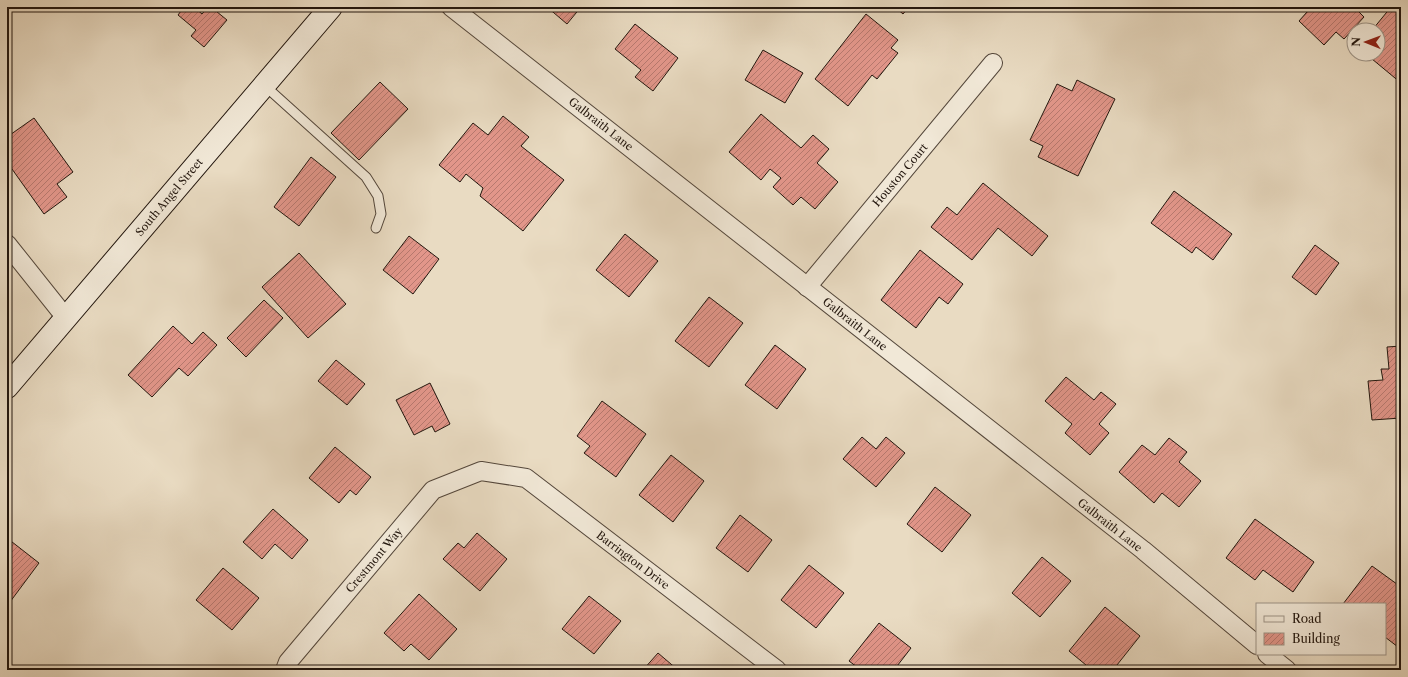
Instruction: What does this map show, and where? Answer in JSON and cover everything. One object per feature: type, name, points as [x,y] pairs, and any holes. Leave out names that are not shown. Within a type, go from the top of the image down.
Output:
[{"type":"street","name":"South Angel Street","points":[[7,387],[331,7]]},
{"type":"street","name":"Galbraith Lane","points":[[451,7],[1143,550],[1256,644]]},
{"type":"street","name":"Houston Court","points":[[807,287],[992,63]]},
{"type":"street","points":[[7,244],[66,318]]},
{"type":"street","name":"Barrington Drive","points":[[481,472],[526,478],[771,668]]},
{"type":"street","name":"Crestmont Way","points":[[285,670],[288,662],[433,490],[481,472]]},
{"type":"street","points":[[1268,655],[1286,670]]},
{"type":"lane","points":[[264,85],[366,177],[378,196],[382,214],[376,228]]},
{"type":"building","points":[[184,7],[194,7],[202,14],[208,7],[211,7],[227,20],[204,47],[191,36],[196,30],[178,15]]},
{"type":"building","points":[[547,7],[581,7],[567,24]]},
{"type":"building","points":[[895,7],[909,7],[903,14]]},
{"type":"building","points":[[1302,7],[1354,7],[1364,17],[1359,22],[1346,22],[1346,37],[1344,39],[1336,32],[1324,45],[1299,21],[1307,12]]},
{"type":"building","points":[[1391,7],[1401,14],[1401,83],[1376,62],[1386,62],[1386,22],[1379,22]]},
{"type":"building","points":[[866,14],[898,40],[891,48],[898,53],[877,79],[872,75],[848,106],[815,79]]},
{"type":"building","points":[[635,24],[678,58],[653,91],[635,77],[641,70],[615,49]]},
{"type":"building","points":[[763,50],[803,73],[785,103],[745,80]]},
{"type":"building","points":[[1077,80],[1115,99],[1078,176],[1038,157],[1043,146],[1030,140],[1057,84],[1072,91]]},
{"type":"building","points":[[380,82],[408,109],[359,160],[331,133]]},
{"type":"building","points":[[761,114],[801,148],[813,135],[829,149],[817,163],[838,182],[815,209],[801,197],[793,205],[773,187],[781,178],[770,169],[761,180],[729,152]]},
{"type":"building","points":[[503,116],[529,137],[521,146],[564,180],[523,231],[480,196],[483,188],[466,174],[460,182],[439,165],[473,123],[488,135]]},
{"type":"building","points":[[34,118],[73,172],[57,184],[67,197],[44,214],[7,162],[7,137]]},
{"type":"building","points":[[311,157],[336,177],[299,226],[274,207]]},
{"type":"building","points":[[983,183],[1048,236],[1032,256],[998,228],[972,260],[931,227],[947,207],[957,215]]},
{"type":"building","points":[[1174,191],[1232,234],[1213,260],[1196,247],[1192,253],[1151,223]]},
{"type":"building","points":[[625,234],[658,261],[629,297],[596,270]]},
{"type":"building","points":[[409,236],[439,259],[413,294],[383,270]]},
{"type":"building","points":[[1315,245],[1339,263],[1316,295],[1292,277]]},
{"type":"building","points":[[920,250],[963,284],[948,304],[939,297],[916,328],[881,300]]},
{"type":"building","points":[[299,253],[346,304],[308,338],[262,287]]},
{"type":"building","points":[[709,297],[743,323],[709,367],[675,341]]},
{"type":"building","points":[[264,300],[283,318],[246,357],[227,338]]},
{"type":"building","points":[[173,326],[192,344],[203,332],[217,345],[188,376],[179,368],[152,397],[128,375]]},
{"type":"building","points":[[775,345],[806,369],[777,409],[745,385]]},
{"type":"building","points":[[1401,346],[1401,418],[1372,420],[1368,381],[1383,380],[1381,369],[1389,369],[1387,347]]},
{"type":"building","points":[[336,360],[365,384],[347,405],[318,381]]},
{"type":"building","points":[[1066,377],[1094,400],[1101,392],[1116,404],[1099,424],[1109,433],[1090,455],[1065,433],[1072,424],[1045,401]]},
{"type":"building","points":[[430,383],[450,424],[435,432],[432,426],[414,435],[396,400]]},
{"type":"building","points":[[602,401],[646,434],[616,477],[584,453],[590,446],[577,436]]},
{"type":"building","points":[[862,437],[876,449],[886,437],[905,453],[876,487],[843,459]]},
{"type":"building","points":[[1169,438],[1187,452],[1179,462],[1201,481],[1179,507],[1162,493],[1154,503],[1119,472],[1142,445],[1155,455]]},
{"type":"building","points":[[335,447],[371,477],[356,495],[350,490],[339,503],[309,478]]},
{"type":"building","points":[[671,455],[704,481],[673,522],[639,495]]},
{"type":"building","points":[[935,487],[971,515],[942,552],[907,524]]},
{"type":"building","points":[[273,509],[308,540],[292,559],[275,544],[262,559],[243,542]]},
{"type":"building","points":[[740,515],[772,540],[748,572],[716,548]]},
{"type":"building","points":[[1255,519],[1314,562],[1293,592],[1263,570],[1255,580],[1226,558]]},
{"type":"building","points":[[477,533],[507,559],[480,591],[443,559],[458,543],[464,548]]},
{"type":"building","points":[[7,538],[39,563],[7,606]]},
{"type":"building","points":[[1042,557],[1071,581],[1040,617],[1012,593]]},
{"type":"building","points":[[809,565],[844,593],[816,628],[781,600]]},
{"type":"building","points":[[1372,566],[1401,587],[1401,603],[1396,609],[1401,613],[1401,642],[1398,647],[1386,638],[1386,603],[1344,603]]},
{"type":"building","points":[[223,568],[259,598],[232,630],[196,600]]},
{"type":"building","points":[[419,594],[457,629],[429,660],[411,644],[404,651],[384,633]]},
{"type":"building","points":[[589,596],[621,621],[594,654],[562,629]]},
{"type":"building","points":[[1105,607],[1140,636],[1113,670],[1092,670],[1069,651]]},
{"type":"building","points":[[879,623],[911,648],[894,670],[861,670],[849,661]]},
{"type":"building","points":[[658,653],[678,670],[643,670]]}]
